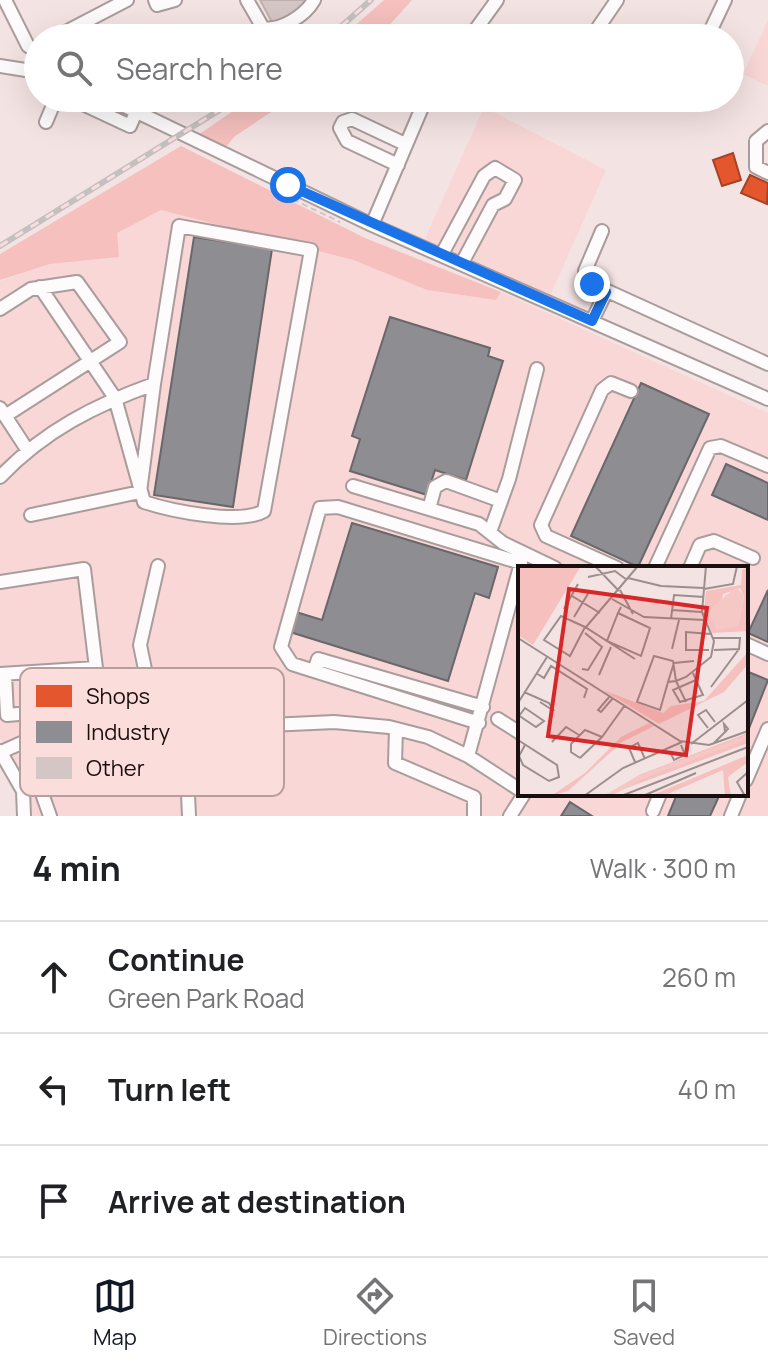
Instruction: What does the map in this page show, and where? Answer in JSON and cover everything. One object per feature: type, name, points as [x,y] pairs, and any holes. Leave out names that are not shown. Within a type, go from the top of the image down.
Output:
[{"type":"street","points":[[5,0],[24,38]]},
{"type":"street","points":[[81,24],[127,0]]},
{"type":"street","points":[[155,0],[157,5],[175,0]]},
{"type":"street","points":[[247,0],[261,24]]},
{"type":"street","points":[[284,24],[309,10],[314,0]]},
{"type":"street","points":[[480,24],[497,0]]},
{"type":"street","points":[[601,24],[617,0]]},
{"type":"street","points":[[714,24],[725,0]]},
{"type":"street","points":[[0,66],[24,69]]},
{"type":"street","points":[[46,122],[50,112]]},
{"type":"street","points":[[100,112],[130,126],[136,112],[372,225],[768,399]]},
{"type":"street","points":[[372,225],[420,112]]},
{"type":"street","points":[[398,165],[347,141],[340,128],[343,122],[352,119],[405,144]]},
{"type":"street","points":[[768,131],[756,141],[754,160],[756,167],[768,173]]},
{"type":"street","points":[[442,254],[484,176],[495,168],[515,180],[505,199],[493,205],[462,263]]},
{"type":"street","points":[[40,287],[115,398],[140,492],[144,502],[218,515],[253,517],[264,511],[311,250],[179,226],[140,492]]},
{"type":"street","points":[[602,231],[585,271],[592,284],[768,364]]},
{"type":"street","points":[[0,309],[31,289],[77,282],[120,342],[3,412],[28,451]]},
{"type":"street","points":[[592,321],[606,292]]},
{"type":"street","points":[[490,532],[537,369]]},
{"type":"street","points":[[613,566],[546,536],[541,525],[602,390],[611,383],[631,391]]},
{"type":"street","points":[[0,477],[62,424],[115,398],[154,384]]},
{"type":"street","points":[[656,566],[710,448],[721,446],[768,466]]},
{"type":"street","points":[[429,509],[435,487],[446,481],[501,501]]},
{"type":"street","points":[[353,486],[479,524],[503,543],[551,566]]},
{"type":"street","points":[[31,515],[140,492]]},
{"type":"street","points":[[479,723],[292,664],[281,647],[320,508],[338,507],[521,563],[520,566]]},
{"type":"street","points":[[691,566],[700,545],[714,541],[753,558]]},
{"type":"street","points":[[145,668],[140,645],[158,566]]},
{"type":"street","points":[[0,582],[84,569],[96,668]]},
{"type":"street","points":[[468,756],[518,574]]},
{"type":"street","points":[[748,645],[768,654]]},
{"type":"street","points":[[314,671],[318,659],[483,707]]},
{"type":"street","points":[[2,674],[7,715],[20,714]]},
{"type":"street","points":[[498,719],[518,732]]},
{"type":"street","points":[[284,724],[334,722],[396,729],[428,737],[468,756],[518,789]]},
{"type":"street","points":[[396,729],[395,763],[474,797],[474,816]]},
{"type":"street","points":[[748,775],[768,729]]},
{"type":"street","points":[[20,743],[0,751],[20,786]]},
{"type":"street","points":[[23,796],[24,816]]},
{"type":"street","points":[[43,796],[50,816]]},
{"type":"street","points":[[188,796],[189,816]]},
{"type":"street","points":[[510,816],[520,796]]},
{"type":"street","points":[[653,811],[659,796]]},
{"type":"street","points":[[731,816],[739,796]]},
{"type":"shaded area","points":[[384,0],[412,0],[391,24],[357,24]]},
{"type":"shaded area","points":[[768,20],[768,86],[744,72]]},
{"type":"shaded area","points":[[232,112],[271,112],[234,137],[226,147],[198,135]]},
{"type":"shaded area","points":[[482,112],[494,112],[606,170],[550,296],[425,239]]},
{"type":"shaded area","points":[[181,146],[365,238],[501,292],[496,300],[427,290],[353,260],[161,210],[117,233],[119,257],[50,264],[0,280],[0,254]]},
{"type":"shaded area","points":[[161,210],[353,260],[427,290],[496,300],[501,292],[768,413],[768,816],[30,816],[28,796],[284,796],[284,668],[20,668],[20,774],[0,738],[0,281],[50,264],[118,257],[116,233]]},
{"type":"building: Shops","points":[[733,153],[741,180],[722,186],[713,160]]},
{"type":"building: Shops","points":[[750,175],[768,183],[767,204],[741,193]]},
{"type":"building: Industry","points":[[194,237],[272,249],[233,507],[154,495]]},
{"type":"building: Industry","points":[[390,317],[490,348],[488,356],[503,361],[466,480],[435,470],[427,495],[350,471],[360,439],[352,436]]},
{"type":"building: Industry","points":[[641,383],[709,414],[638,566],[571,536]]},
{"type":"building: Industry","points":[[726,464],[768,483],[768,520],[712,495]]},
{"type":"building: Industry","points":[[352,523],[498,567],[489,598],[475,593],[448,681],[290,632],[296,612],[322,620]]},
{"type":"building: Industry","points":[[768,590],[768,642],[748,633]]},
{"type":"building: Industry","points":[[748,672],[768,680],[748,731]]},
{"type":"building: Industry","points":[[676,796],[719,796],[710,816],[668,816]]},
{"type":"building: Industry","points":[[570,802],[592,816],[561,816]]},
{"type":"building: Other","points":[[260,0],[304,0],[307,6],[273,24]]},
{"type":"railway","points":[[344,24],[371,0]]},
{"type":"railway","points":[[0,246],[216,112]]},
{"type":"route","points":[[288,185],[592,321],[606,292],[592,284]]}]
